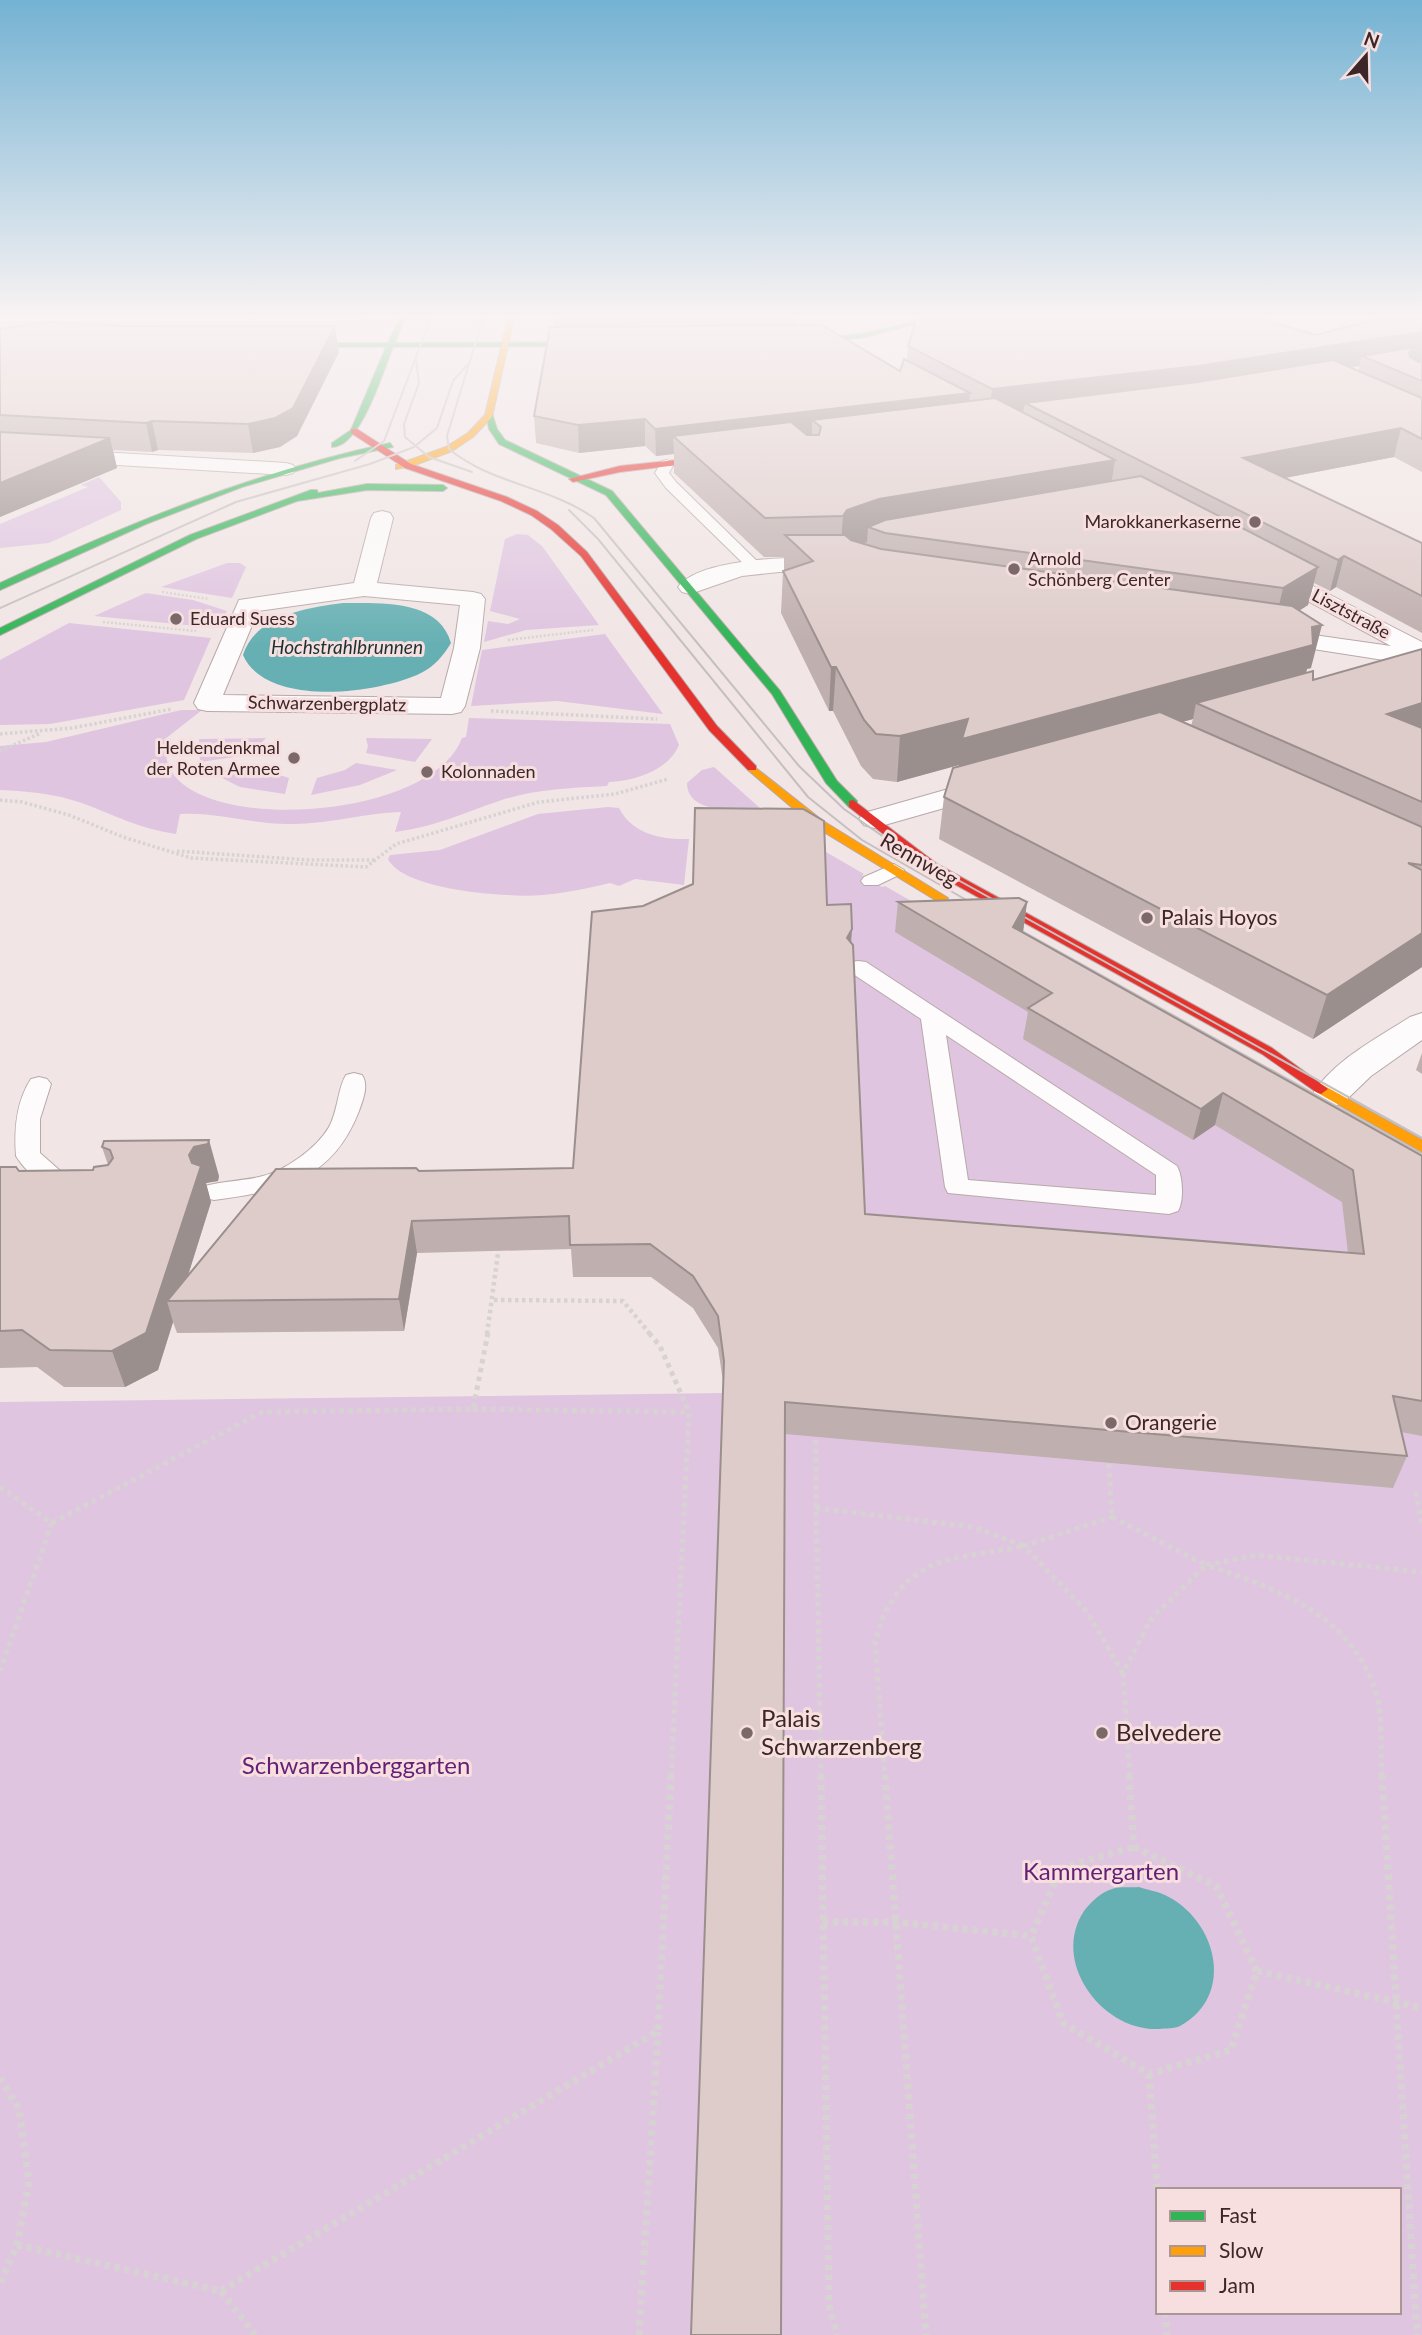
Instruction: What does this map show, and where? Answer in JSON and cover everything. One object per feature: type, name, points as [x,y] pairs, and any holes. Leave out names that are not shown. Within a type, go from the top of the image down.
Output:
[{"type":"main road","points":[[0,587],[8,578],[187,503],[314,457],[354,431],[356,427]]},
{"type":"main road","points":[[0,632],[225,523],[453,448],[482,427]]},
{"type":"main road","points":[[492,427],[502,442],[523,454],[609,493],[776,693],[832,783],[852,803],[874,819]]},
{"type":"main road","points":[[354,431],[374,448],[475,489]]},
{"type":"main road","points":[[286,469],[374,448],[410,444],[471,452]]},
{"type":"main road","points":[[547,484],[738,455]]},
{"type":"main road","points":[[495,457],[581,478]]},
{"type":"main road","points":[[289,500],[367,487],[520,488]]},
{"type":"main road","name":"Rennweg","points":[[475,489],[541,515],[570,536],[713,728],[773,789],[825,830],[952,904]]},
{"type":"main road","points":[[8,578],[93,585]]},
{"type":"main road","name":"Rennweg","points":[[874,819],[933,867],[1267,1051],[1330,1095],[1422,1147]]},
{"type":"main road","name":"Rennweg","points":[[1270,1075],[1330,1095]]},
{"type":"street","points":[[0,452],[286,469]]},
{"type":"street","points":[[364,589],[382,518]]},
{"type":"street","name":"Lisztstraße","points":[[1245,558],[1422,652]]},
{"type":"street","points":[[690,587],[713,574],[755,567],[854,565]]},
{"type":"street","points":[[207,703],[248,605],[364,589],[473,599],[467,648],[452,706]]},
{"type":"street","points":[[1242,632],[1422,658]]},
{"type":"street","points":[[1382,676],[1422,664]]},
{"type":"street","name":"Schwarzenbergplatz","points":[[207,703],[452,706]]},
{"type":"street","points":[[874,819],[1023,777]]},
{"type":"street","points":[[1330,1095],[1358,1068],[1422,1024]]},
{"type":"lane","points":[[667,464],[662,473],[671,485],[755,567]]},
{"type":"lane","points":[[871,881],[894,870]]},
{"type":"lane","points":[[858,967],[1168,1172],[1169,1205],[957,1187],[932,1016]]},
{"type":"lane","points":[[214,1192],[270,1184],[317,1158],[340,1129],[352,1099],[354,1080]]},
{"type":"lane","points":[[39,1084],[30,1102],[25,1126],[28,1156],[57,1182],[97,1190]]},
{"type":"path","points":[[150,591],[248,605]]},
{"type":"path","points":[[103,622],[235,635]]},
{"type":"path","points":[[0,734],[43,732],[207,703]]},
{"type":"path","points":[[452,706],[479,711],[668,720]]},
{"type":"path","points":[[0,751],[43,732]]},
{"type":"path","points":[[0,800],[22,802],[69,814],[123,837],[166,850],[309,860],[375,860],[396,844],[539,802],[615,794],[668,779]]},
{"type":"path","points":[[473,1409],[494,1300],[500,1239]]},
{"type":"path","points":[[494,1300],[623,1301],[660,1346],[690,1412],[658,2031],[639,2335]]},
{"type":"path","points":[[0,1671],[52,1523],[262,1412],[473,1409],[690,1412]]},
{"type":"path","points":[[815,1418],[829,2305],[837,2335]]},
{"type":"path","points":[[1108,1464],[1112,1517]]},
{"type":"path","points":[[0,1487],[52,1523]]},
{"type":"path","points":[[1416,1492],[1422,1524]]},
{"type":"path","points":[[816,1508],[973,1527],[1024,1546],[1087,1612],[1123,1673],[1134,1847]]},
{"type":"path","points":[[926,2335],[899,2000],[896,1922],[875,1642],[882,1613],[902,1585],[932,1564],[956,1555],[1024,1546],[1112,1517],[1206,1565],[1279,1590],[1306,1603],[1340,1631],[1365,1665],[1377,1697],[1417,2335]]},
{"type":"path","points":[[1123,1673],[1151,1619],[1206,1565],[1257,1555],[1422,1572]]},
{"type":"path","points":[[1134,1847],[1216,1886],[1258,1971],[1231,2050],[1150,2074],[1063,2023],[1031,1936],[1061,1867],[1134,1847]]},
{"type":"path","points":[[823,1922],[896,1922],[1031,1936]]},
{"type":"path","points":[[1258,1971],[1422,2008]]},
{"type":"path","points":[[221,2291],[658,2031]]},
{"type":"path","points":[[1150,2074],[1157,2188]]},
{"type":"path","points":[[0,2078],[19,2109],[29,2182],[17,2245],[0,2283]]},
{"type":"path","points":[[17,2245],[221,2291],[256,2335]]},
{"type":"path","points":[[1166,2314],[1167,2335]]},
{"type":"green space","points":[[99,477],[121,502],[121,510],[49,543],[0,548],[0,524],[88,487],[81,485]]},
{"type":"green space","points":[[517,534],[528,535],[542,546],[599,625],[526,630],[484,642],[488,621],[508,624],[520,619],[490,611],[505,539]]},
{"type":"green space","points":[[227,563],[240,563],[246,567],[232,598],[161,587]]},
{"type":"green space","points":[[146,593],[193,600],[227,611],[218,628],[94,616]]},
{"type":"green space","points":[[69,623],[211,638],[184,700],[50,724],[0,725],[0,660]]},
{"type":"green space","points":[[605,634],[663,714],[557,701],[471,706],[482,650]]},
{"type":"green space","points":[[181,710],[202,710],[165,739],[168,739],[171,771],[197,793],[240,806],[292,810],[347,805],[398,791],[438,768],[462,738],[466,737],[469,718],[670,724],[679,745],[667,762],[639,777],[609,782],[607,786],[526,794],[437,823],[395,832],[401,812],[288,824],[180,814],[176,834],[138,825],[62,797],[0,790],[0,746],[46,742]]},
{"type":"green space","points":[[266,738],[255,754],[200,762],[199,739]]},
{"type":"green space","points":[[366,738],[432,739],[415,762],[366,753]]},
{"type":"green space","points":[[356,763],[397,770],[360,785],[311,795],[317,778],[345,770]]},
{"type":"green space","points":[[257,764],[264,770],[289,778],[285,794],[240,787],[212,773]]},
{"type":"green space","points":[[714,767],[761,810],[728,810],[705,806],[695,801],[689,793],[687,783],[702,770]]},
{"type":"green space","points":[[619,808],[632,824],[649,834],[689,839],[684,885],[635,879],[619,886],[610,883],[546,895],[495,894],[424,882],[408,876],[388,859],[390,855],[440,850],[538,814]]},
{"type":"green space","name":"Kammergarten","points":[[795,834],[882,887],[885,886],[1422,1194],[1422,2335],[779,2335],[785,1354]]},
{"type":"green space","name":"Schwarzenberggarten","points":[[724,1393],[692,2335],[0,2335],[0,1402]]},
{"type":"water","name":"Hochstrahlbrunnen","points":[[343,603],[390,604],[421,611],[434,618],[451,643],[438,660],[421,673],[352,691],[298,690],[274,683],[255,672],[243,655],[250,641],[271,622],[299,611]]},
{"type":"water","points":[[1139,1887],[1162,1894],[1183,1906],[1197,1921],[1213,1958],[1214,1977],[1209,1996],[1198,2012],[1178,2027],[1138,2027],[1119,2019],[1102,2006],[1088,1990],[1078,1972],[1074,1951],[1075,1931],[1084,1911],[1108,1890]]},
{"type":"building","points":[[749,427],[797,427],[807,435],[819,435],[821,427],[1051,427],[1115,460],[879,499],[847,510],[843,516],[765,518],[673,436]]},
{"type":"building","points":[[1073,427],[1422,427],[1422,439],[1401,428],[1243,458],[1422,543],[1422,596],[1344,556],[1338,560]]},
{"type":"building","points":[[0,432],[110,438],[0,483]]},
{"type":"building","points":[[1141,476],[1318,567],[1283,588],[885,533],[868,527],[885,520]]},
{"type":"building","points":[[785,535],[845,535],[851,540],[881,549],[1292,606],[1322,625],[1312,627],[1313,645],[962,739],[968,719],[900,736],[876,734],[864,720],[836,667],[831,667],[783,571],[813,561]]},
{"type":"building","points":[[1422,649],[1422,703],[1387,714],[1422,728],[1422,802],[1196,703],[1313,671],[1313,680]]},
{"type":"building","points":[[1160,712],[1422,827],[1422,865],[1408,863],[1422,870],[1422,933],[1327,995],[944,797],[953,768]]},
{"type":"building","points":[[695,808],[803,809],[824,821],[827,905],[851,904],[852,929],[847,938],[853,945],[865,1214],[1364,1254],[1353,1170],[1223,1093],[1201,1109],[1028,1008],[1052,993],[898,902],[1019,898],[1027,902],[1013,927],[1422,1156],[1422,1401],[1393,1396],[1407,1456],[785,1402],[781,2335],[691,2335],[724,1361],[718,1316],[693,1276],[650,1244],[570,1245],[569,1216],[412,1221],[399,1299],[167,1301],[276,1169],[416,1168],[419,1171],[573,1168],[592,912],[643,906],[693,884]]},
{"type":"building","points":[[209,1140],[208,1144],[194,1147],[189,1155],[192,1163],[201,1166],[146,1333],[112,1351],[50,1350],[22,1330],[0,1331],[0,1167],[16,1167],[19,1171],[93,1170],[94,1167],[108,1165],[113,1158],[110,1150],[102,1147],[104,1141]]},
{"type":"tram line","points":[[355,461],[384,441],[389,427]]},
{"type":"tram line","points":[[404,427],[405,437],[416,446]]},
{"type":"tram line","points":[[416,446],[437,427]]},
{"type":"tram line","points":[[450,427],[447,436],[449,449],[465,461],[577,507],[594,518],[799,766],[844,809],[895,845],[1422,1138]]},
{"type":"tram line","points":[[0,608],[236,502],[370,464],[416,446]]},
{"type":"tram line","points":[[416,446],[429,457],[472,472]]},
{"type":"tram line","points":[[569,510],[598,539],[808,797],[862,840],[982,909]]},
{"type":"tram line","points":[[1006,922],[1422,1154]]},
{"type":"traffic: fast","points":[[335,445],[356,427]]},
{"type":"traffic: fast","points":[[492,427],[502,442],[609,493],[776,693],[832,783],[853,804]]},
{"type":"traffic: fast","points":[[0,587],[190,503],[289,470],[390,445]]},
{"type":"traffic: fast","points":[[289,500],[367,487],[443,488]]},
{"type":"traffic: fast","points":[[0,632],[193,537],[314,492]]},
{"type":"traffic: slow","points":[[399,467],[449,449],[479,427]]},
{"type":"traffic: slow","points":[[752,768],[773,788],[819,823],[942,898]]},
{"type":"traffic: slow","points":[[1321,1089],[1422,1147]]},
{"type":"traffic: jam","points":[[354,431],[408,466],[519,505],[560,532],[584,554],[713,728],[752,768]]},
{"type":"traffic: jam","points":[[573,479],[620,469],[724,457]]},
{"type":"traffic: jam","points":[[853,804],[933,867],[1267,1051],[1321,1089]]},
{"type":"place","name":"Marokkanerkaserne","points":[[1255,522]]},
{"type":"place","name":"Arnold Schönberg Center","points":[[1014,569]]},
{"type":"place","name":"Eduard Suess","points":[[176,619]]},
{"type":"place","name":"Heldendenkmal der Roten Armee","points":[[294,758]]},
{"type":"place","name":"Kolonnaden","points":[[427,772]]},
{"type":"place","name":"Palais Hoyos","points":[[1147,918]]},
{"type":"place","name":"Orangerie","points":[[1111,1423]]},
{"type":"place","name":"Palais Schwarzenberg","points":[[747,1733]]},
{"type":"place","name":"Belvedere","points":[[1102,1733]]}]
